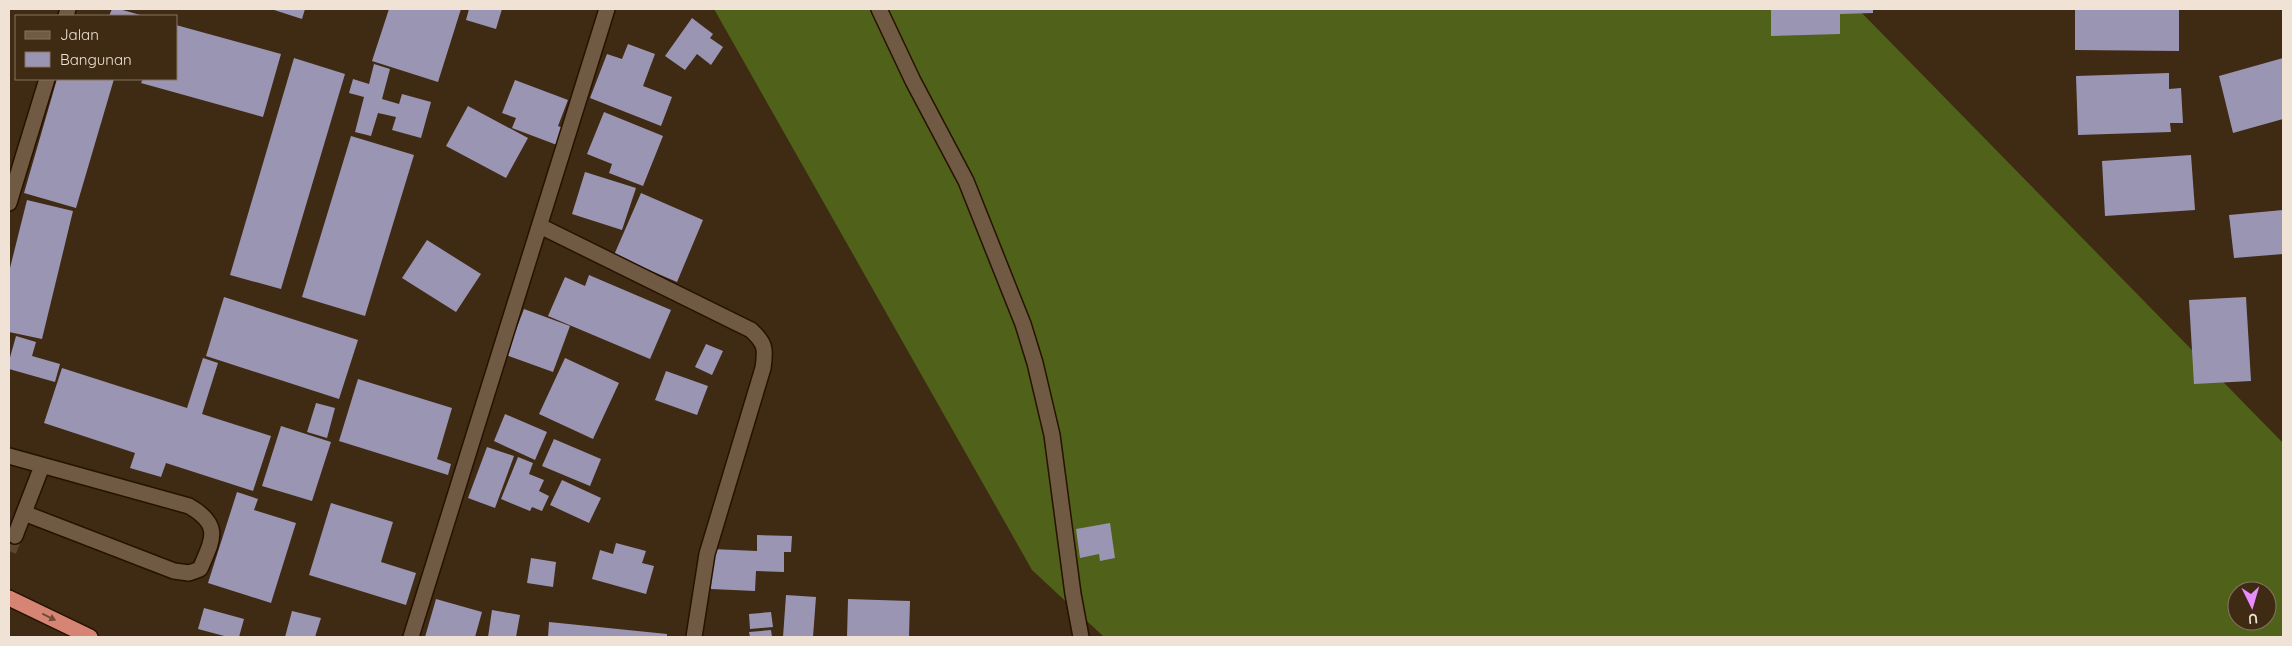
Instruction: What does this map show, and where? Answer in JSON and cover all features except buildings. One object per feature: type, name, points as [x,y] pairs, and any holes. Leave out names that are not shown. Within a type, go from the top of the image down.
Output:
[{"type":"highway","points":[[9,598],[90,637]]},
{"type":"street","points":[[411,637],[607,9]]},
{"type":"street","points":[[879,9],[913,81],[966,181],[1023,324],[1037,371],[1052,435],[1067,556],[1081,637]]},
{"type":"street","points":[[9,203],[46,80]]},
{"type":"street","points":[[540,226],[751,330],[763,341],[765,354],[762,368],[707,554],[694,637]]},
{"type":"street","points":[[9,456],[189,506],[203,514],[212,528],[213,538],[200,569],[189,573],[174,571],[24,513]]},
{"type":"street","points":[[15,536],[42,466]]},
{"type":"green space","points":[[714,9],[1858,9],[2283,443],[2283,637],[1104,637],[1032,570]]},
{"type":"tunnel","points":[[9,551],[15,536]]}]
